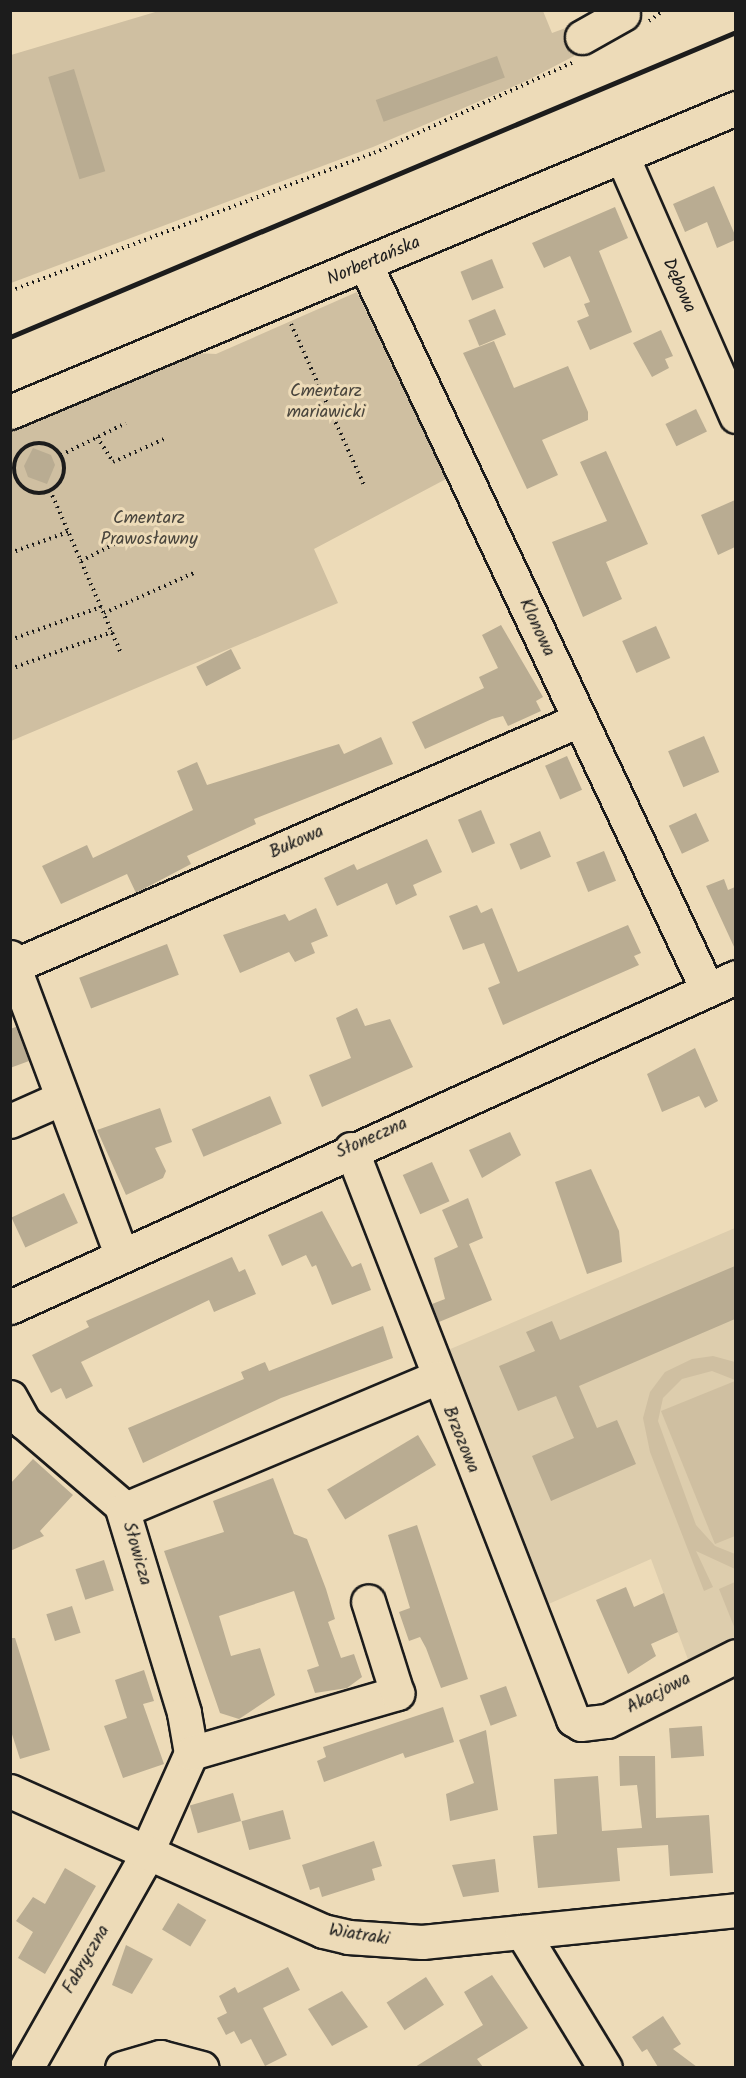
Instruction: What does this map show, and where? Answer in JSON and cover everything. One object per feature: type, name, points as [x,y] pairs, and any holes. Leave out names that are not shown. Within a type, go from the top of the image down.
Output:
[{"type":"street","points":[[582,47],[630,15]]},
{"type":"street","name":"Norbertańska","points":[[10,412],[366,266],[735,108]]},
{"type":"street","name":"Dębowa","points":[[622,156],[735,416]]},
{"type":"street","name":"Klonowa","points":[[366,266],[579,720],[721,983]]},
{"type":"street","name":"Bukowa","points":[[121,1254],[13,961],[579,720]]},
{"type":"street","name":"Słoneczna","points":[[10,1307],[351,1149],[721,983]]},
{"type":"street","points":[[10,1122],[62,1098]]},
{"type":"street","name":"Brzozowa","points":[[351,1149],[436,1378],[567,1709],[581,1724]]},
{"type":"street","points":[[123,1510],[436,1378]]},
{"type":"street","name":"Słowicza","points":[[10,1397],[24,1422],[123,1510],[191,1753]]},
{"type":"street","points":[[147,1852],[191,1753],[398,1693],[368,1601]]},
{"type":"street","name":"Akacjowa","points":[[581,1724],[607,1721],[735,1656]]},
{"type":"street","name":"Wiatraki","points":[[10,1791],[323,1932],[348,1937],[422,1942],[735,1910]]},
{"type":"street","name":"Fabryczna","points":[[26,2067],[147,1852]]},
{"type":"street","points":[[522,1932],[605,2067]]},
{"type":"street","points":[[122,2067],[160,2057],[202,2067]]},
{"type":"path","points":[[630,15],[664,10]]},
{"type":"path","points":[[10,291],[374,153],[582,47]]},
{"type":"path","points":[[287,315],[364,487]]},
{"type":"path","points":[[61,455],[126,423]]},
{"type":"path","points":[[97,437],[113,462],[164,440]]},
{"type":"path","points":[[30,444],[48,444],[61,455],[64,472],[50,490],[27,490],[16,479],[17,455],[30,444]]},
{"type":"path","points":[[10,481],[16,479]]},
{"type":"path","points":[[50,490],[120,651]]},
{"type":"path","points":[[10,553],[68,532]]},
{"type":"path","points":[[81,561],[120,541]]},
{"type":"path","points":[[104,613],[195,572]]},
{"type":"path","points":[[10,640],[101,607]]},
{"type":"path","points":[[10,669],[112,632]]},
{"type":"shaded area","points":[[735,1228],[735,1643],[690,1665],[651,1559],[544,1606],[441,1353]]},
{"type":"green space","points":[[162,10],[543,11],[552,33],[582,22],[605,40],[526,81],[373,147],[11,283],[11,55]]},
{"type":"green space","name":"Cmentarz Prawosławny","points":[[357,292],[446,479],[314,549],[338,603],[11,741],[11,430],[196,353],[216,354]]},
{"type":"green space","points":[[713,1356],[735,1362],[735,1380],[712,1371],[682,1379],[663,1398],[658,1421],[696,1525],[715,1546],[735,1554],[735,1569],[696,1551],[713,1587],[704,1591],[650,1452],[643,1418],[650,1392],[665,1372],[692,1359]]},
{"type":"green space","points":[[735,1381],[735,1536],[715,1544],[661,1411]]},
{"type":"green space","points":[[735,1582],[735,1629],[719,1589]]},
{"type":"building","points":[[497,56],[505,78],[384,122],[376,100]]},
{"type":"building","points":[[74,69],[105,171],[79,179],[48,77]]},
{"type":"building","points":[[714,186],[735,235],[735,240],[717,248],[707,222],[685,232],[673,204]]},
{"type":"building","points":[[615,207],[628,238],[599,251],[632,332],[590,350],[577,321],[589,316],[584,304],[590,302],[570,256],[544,268],[532,243]]},
{"type":"building","points":[[492,259],[504,288],[472,300],[460,272]]},
{"type":"building","points":[[495,309],[506,335],[479,346],[468,320]]},
{"type":"building","points":[[661,330],[673,356],[665,359],[669,368],[652,377],[633,343]]},
{"type":"building","points":[[494,341],[514,388],[568,366],[588,412],[588,420],[542,440],[558,475],[527,489],[463,353]]},
{"type":"building","points":[[696,409],[707,431],[676,446],[665,424]]},
{"type":"building","points":[[33,448],[51,455],[55,465],[47,484],[28,477],[24,466]]},
{"type":"building","points":[[606,451],[648,544],[606,562],[622,599],[583,617],[552,542],[607,521],[580,462]]},
{"type":"building","points":[[735,500],[735,547],[718,555],[701,515]]},
{"type":"building","points":[[501,625],[543,697],[536,701],[541,711],[508,726],[503,716],[492,719],[425,749],[412,722],[484,688],[479,677],[498,668],[482,635]]},
{"type":"building","points":[[656,626],[670,658],[636,673],[622,641]]},
{"type":"building","points":[[231,649],[241,669],[206,686],[196,667]]},
{"type":"building","points":[[704,736],[719,772],[683,787],[668,751]]},
{"type":"building","points":[[381,737],[393,764],[254,819],[256,824],[187,856],[191,864],[136,893],[127,874],[61,904],[42,866],[87,845],[93,858],[193,810],[177,771],[197,762],[207,785],[339,744],[344,754]]},
{"type":"building","points":[[567,756],[582,790],[560,800],[545,766]]},
{"type":"building","points":[[481,810],[495,843],[472,853],[458,820]]},
{"type":"building","points":[[696,813],[709,841],[682,854],[669,826]]},
{"type":"building","points":[[540,831],[551,857],[521,870],[510,844]]},
{"type":"building","points":[[427,839],[442,872],[413,885],[417,895],[396,905],[387,883],[337,906],[324,878],[354,864],[357,870]]},
{"type":"building","points":[[604,851],[616,881],[588,892],[576,862]]},
{"type":"building","points":[[724,879],[728,890],[735,887],[735,949],[706,886]]},
{"type":"building","points":[[477,905],[481,913],[492,908],[518,972],[628,925],[641,953],[634,956],[639,965],[503,1025],[488,988],[500,983],[484,943],[463,950],[449,916]]},
{"type":"building","points":[[316,908],[328,936],[311,943],[315,953],[295,962],[289,952],[240,973],[223,935],[285,914],[289,921]]},
{"type":"building","points":[[167,944],[179,975],[91,1008],[79,978]]},
{"type":"building","points":[[357,1008],[365,1026],[390,1019],[413,1067],[322,1107],[309,1075],[351,1058],[336,1018]]},
{"type":"building","points":[[16,1027],[29,1061],[10,1068],[10,1029]]},
{"type":"building","points":[[695,1048],[718,1101],[705,1108],[699,1096],[662,1112],[647,1074]]},
{"type":"building","points":[[270,1096],[282,1124],[203,1157],[192,1129]]},
{"type":"building","points":[[160,1108],[172,1142],[155,1148],[166,1171],[163,1178],[126,1195],[97,1130]]},
{"type":"building","points":[[510,1132],[521,1155],[482,1178],[469,1150]]},
{"type":"building","points":[[432,1162],[449,1201],[420,1214],[403,1175]]},
{"type":"building","points":[[591,1169],[619,1231],[622,1262],[587,1274],[555,1182]]},
{"type":"building","points":[[64,1193],[78,1223],[25,1247],[11,1218]]},
{"type":"building","points":[[468,1198],[483,1238],[469,1244],[492,1300],[439,1322],[432,1304],[445,1299],[434,1258],[458,1247],[442,1210]]},
{"type":"building","points":[[322,1211],[352,1267],[361,1263],[371,1290],[332,1305],[316,1265],[312,1267],[306,1255],[282,1266],[268,1235]]},
{"type":"building","points":[[232,1257],[239,1272],[245,1269],[256,1294],[214,1312],[209,1300],[153,1327],[81,1362],[93,1386],[66,1399],[61,1388],[51,1393],[32,1355],[89,1327],[86,1321]]},
{"type":"building","points":[[735,1266],[735,1319],[579,1386],[597,1428],[617,1420],[636,1464],[551,1501],[532,1456],[574,1438],[556,1396],[518,1411],[499,1366],[535,1351],[526,1332],[552,1321],[560,1340]]},
{"type":"building","points":[[383,1326],[393,1358],[281,1398],[143,1463],[128,1428],[244,1379],[241,1372],[265,1362],[269,1371]]},
{"type":"building","points":[[418,1435],[436,1465],[345,1520],[327,1490]]},
{"type":"building","points":[[33,1459],[73,1495],[40,1531],[44,1536],[10,1551],[10,1484]]},
{"type":"building","points":[[273,1478],[294,1534],[307,1539],[326,1589],[335,1619],[328,1622],[341,1658],[354,1654],[362,1677],[347,1688],[315,1693],[307,1670],[319,1666],[294,1591],[219,1616],[231,1656],[260,1648],[275,1695],[239,1719],[220,1713],[164,1551],[224,1532],[213,1501]]},
{"type":"building","points":[[417,1525],[468,1679],[441,1688],[420,1637],[409,1641],[399,1612],[410,1608],[388,1535]]},
{"type":"building","points":[[104,1560],[114,1590],[85,1600],[75,1569]]},
{"type":"building","points":[[626,1587],[634,1607],[664,1593],[678,1632],[651,1644],[656,1656],[628,1674],[596,1600]]},
{"type":"building","points":[[72,1606],[81,1633],[55,1641],[46,1614]]},
{"type":"building","points":[[10,1638],[15,1638],[50,1750],[20,1759],[10,1728]]},
{"type":"building","points":[[144,1670],[154,1701],[143,1704],[164,1764],[123,1778],[104,1726],[127,1718],[115,1680]]},
{"type":"building","points":[[506,1686],[517,1716],[491,1726],[480,1696]]},
{"type":"building","points":[[443,1707],[454,1742],[405,1758],[403,1753],[324,1782],[317,1761],[326,1757],[323,1747]]},
{"type":"building","points":[[702,1726],[704,1756],[671,1758],[669,1728]]},
{"type":"building","points":[[486,1730],[498,1810],[450,1821],[446,1794],[474,1783],[459,1740]]},
{"type":"building","points":[[619,1756],[655,1756],[656,1818],[709,1815],[713,1873],[670,1876],[668,1845],[617,1848],[620,1881],[538,1888],[533,1836],[557,1834],[554,1779],[598,1776],[602,1831],[642,1828],[637,1785],[620,1786]]},
{"type":"building","points":[[233,1793],[241,1821],[198,1833],[190,1805]]},
{"type":"building","points":[[283,1810],[291,1839],[249,1850],[241,1821]]},
{"type":"building","points":[[374,1841],[382,1866],[372,1869],[375,1880],[322,1897],[319,1887],[310,1890],[302,1865]]},
{"type":"building","points":[[495,1859],[499,1892],[463,1897],[452,1865]]},
{"type":"building","points":[[65,1868],[96,1886],[45,1974],[18,1958],[33,1932],[16,1921],[33,1897],[45,1904]]},
{"type":"building","points":[[178,1903],[206,1920],[190,1947],[162,1930]]},
{"type":"building","points":[[126,1945],[153,1959],[132,1994],[112,1985]]},
{"type":"building","points":[[288,1967],[300,1990],[263,2008],[287,2055],[265,2066],[251,2039],[241,2044],[234,2031],[226,2035],[217,2018],[227,2013],[219,1996],[235,1987],[238,1993]]},
{"type":"building","points":[[492,1975],[528,2028],[477,2059],[483,2067],[415,2067],[483,2025],[464,1992]]},
{"type":"building","points":[[426,1977],[444,2005],[405,2030],[387,2003]]},
{"type":"building","points":[[342,1991],[368,2027],[332,2046],[308,2009]]},
{"type":"building","points":[[663,2016],[681,2044],[673,2049],[697,2067],[658,2067],[647,2049],[642,2052],[632,2037]]},
{"type":"railway","points":[[10,337],[736,32]]},
{"type":"park label","name":"Cmentarz mariawicki","points":[[326,403]]}]
